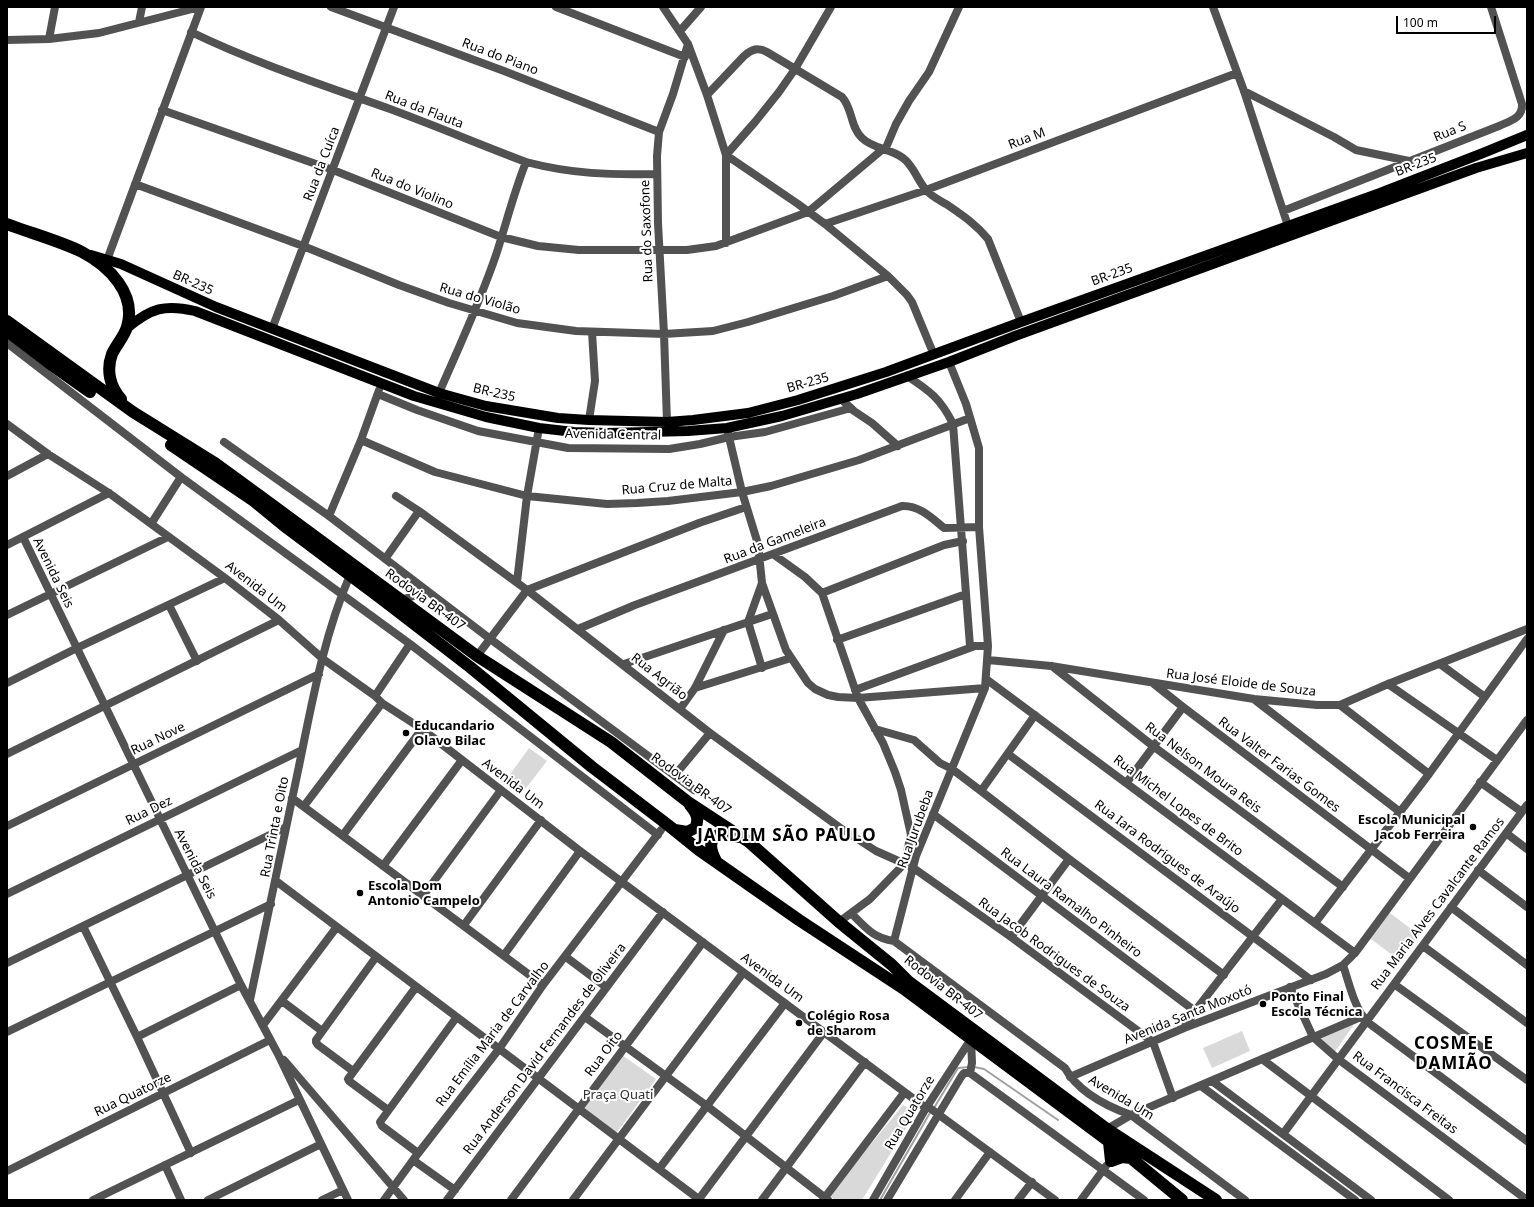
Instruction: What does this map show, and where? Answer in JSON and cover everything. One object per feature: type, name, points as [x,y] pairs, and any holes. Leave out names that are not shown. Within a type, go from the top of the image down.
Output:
[{"type":"highway","points":[[7,224],[82,252],[108,271],[121,285],[129,311],[127,328],[112,354],[110,360],[110,374],[112,386],[116,394],[133,412]]},
{"type":"highway","points":[[7,321],[133,412]]},
{"type":"highway","name":"Rodovia BR-407","points":[[7,331],[88,391],[236,487],[287,528],[470,667],[592,767],[674,830],[805,924],[889,978],[1131,1158],[1182,1200]]},
{"type":"highway","name":"Rodovia BR-407","points":[[133,412],[215,463],[477,656],[611,742],[688,802],[749,842],[839,922],[892,965],[908,981],[1107,1129],[1216,1200]]},
{"type":"highway","points":[[674,830],[687,832],[696,828],[698,822],[697,816],[688,802]]},
{"type":"highway","points":[[716,861],[711,852],[710,843],[716,836],[724,833],[749,842]]},
{"type":"highway","points":[[1107,1165],[1113,1145]]},
{"type":"highway","points":[[1107,1165],[1119,1158],[1131,1158]]},
{"type":"main road","name":"BR-235","points":[[82,252],[121,264],[199,300],[439,393],[511,411],[541,416],[589,420],[667,422],[748,413],[846,386],[1395,187],[1527,135]]},
{"type":"main road","name":"BR-235","points":[[127,328],[136,321],[159,309],[175,307],[195,312],[414,396],[486,417],[539,428],[574,432],[728,433],[751,424],[841,399],[949,362],[1015,336],[1476,168],[1527,153]]},
{"type":"main road","points":[[748,413],[751,424]]},
{"type":"street","points":[[49,39],[55,7]]},
{"type":"street","points":[[139,22],[142,7]]},
{"type":"street","points":[[7,40],[49,39],[99,33],[189,8],[200,7],[107,260]]},
{"type":"street","name":"Rua do Piano","points":[[331,7],[504,71],[659,132]]},
{"type":"street","name":"Rua da Cuíca","points":[[272,329],[394,7]]},
{"type":"street","points":[[556,7],[685,57]]},
{"type":"street","points":[[662,7],[688,44],[707,95],[726,155],[726,242]]},
{"type":"street","points":[[680,31],[701,7]]},
{"type":"street","points":[[726,155],[768,106],[795,69],[831,7]]},
{"type":"street","points":[[884,150],[909,101],[929,72],[959,7]]},
{"type":"street","points":[[1213,7],[1244,91],[1288,226]]},
{"type":"street","name":"Rua S","points":[[1283,211],[1499,126],[1520,114],[1522,104],[1491,7]]},
{"type":"street","name":"Rua da Flauta","points":[[191,32],[247,57],[526,162],[548,168],[581,173],[656,174]]},
{"type":"street","name":"Rua do Saxofone","points":[[667,422],[656,174],[659,132],[673,94],[688,44]]},
{"type":"street","points":[[707,95],[749,51],[761,49],[842,98],[848,106],[858,135],[874,146],[894,152],[903,158],[926,190],[974,224],[988,240],[1021,322]]},
{"type":"street","name":"Rua M","points":[[825,224],[926,190],[1237,73]]},
{"type":"street","points":[[1244,91],[1334,137],[1356,150],[1409,161]]},
{"type":"street","name":"Rua do Violino","points":[[162,110],[333,170],[501,237],[538,246],[579,250],[659,250],[703,248],[726,242],[808,212],[884,150]]},
{"type":"street","points":[[726,155],[825,224],[888,276],[912,302],[934,355]]},
{"type":"street","points":[[439,393],[476,311],[526,162]]},
{"type":"street","name":"Rua do Violão","points":[[135,184],[303,246],[399,285],[517,323],[592,332],[664,334],[714,331],[833,296],[888,276]]},
{"type":"street","points":[[589,420],[595,381],[592,332]]},
{"type":"street","points":[[7,343],[181,476],[410,644],[375,696]]},
{"type":"street","points":[[949,362],[966,404],[979,448],[979,527]]},
{"type":"street","points":[[907,376],[934,395],[953,424],[966,594],[973,646]]},
{"type":"street","points":[[329,516],[361,440],[382,383]]},
{"type":"street","name":"Avenida Central","points":[[378,394],[417,410],[478,431],[568,448],[669,449],[700,444],[728,433],[765,432],[851,408]]},
{"type":"street","points":[[841,399],[872,423],[898,446]]},
{"type":"street","name":"Rua Cruz de Malta","points":[[361,440],[436,472],[528,496],[607,504],[668,502],[742,492],[771,486],[859,460],[970,418]]},
{"type":"street","name":"Avenida Um","points":[[7,424],[48,454],[109,494],[225,578],[279,620],[322,658],[375,696],[382,703],[422,730],[580,851],[865,1062],[904,1093],[938,1114],[1055,1200]]},
{"type":"street","points":[[517,582],[528,496],[539,428]]},
{"type":"street","points":[[728,433],[746,507],[758,544],[762,583],[784,645],[808,683],[815,689],[838,697],[856,694],[985,688]]},
{"type":"street","points":[[224,442],[329,516],[428,592],[694,790]]},
{"type":"street","points":[[7,476],[48,454]]},
{"type":"street","points":[[151,524],[181,476]]},
{"type":"street","points":[[7,545],[109,494]]},
{"type":"street","name":"Rua Agrião","points":[[396,496],[517,582],[624,664],[710,733],[839,827],[876,852],[908,866]]},
{"type":"street","name":"Rua da Gameleira","points":[[578,629],[635,605],[760,560],[902,506],[911,506],[922,511],[944,528],[979,527]]},
{"type":"street","points":[[477,656],[527,590],[677,531],[746,507]]},
{"type":"street","points":[[385,559],[419,511]]},
{"type":"street","name":"Rua Jurubeba","points":[[894,940],[907,895],[908,866],[933,814],[985,688],[988,646],[979,527]]},
{"type":"street","name":"Avenida Seis","points":[[23,537],[241,985],[278,1054],[348,1200]]},
{"type":"street","points":[[7,615],[168,537]]},
{"type":"street","points":[[822,593],[944,545],[963,541]]},
{"type":"street","points":[[773,554],[822,593],[856,694],[875,729],[895,772],[908,816],[911,834],[908,866],[870,899],[839,922]]},
{"type":"street","name":"Rua Trinta e Oito","points":[[250,1000],[322,658],[342,594],[350,575]]},
{"type":"street","points":[[7,683],[76,648],[225,578]]},
{"type":"street","points":[[762,583],[748,622],[762,668]]},
{"type":"street","points":[[400,600],[428,592]]},
{"type":"street","points":[[837,640],[966,594]]},
{"type":"street","points":[[169,605],[196,661]]},
{"type":"street","points":[[624,664],[772,614]]},
{"type":"street","points":[[7,754],[279,620]]},
{"type":"street","name":"Rua José Eloide de Souza","points":[[988,660],[1051,666],[1254,699],[1317,705],[1340,705],[1388,684],[1527,629]]},
{"type":"street","points":[[680,708],[695,688],[724,630]]},
{"type":"street","points":[[1315,923],[1459,734],[1527,639]]},
{"type":"street","name":"Rua Emília Maria de Carvalho","points":[[384,1200],[416,1156],[499,1049],[543,985],[566,957],[659,832],[410,644]]},
{"type":"street","points":[[856,694],[973,646],[988,646]]},
{"type":"street","points":[[695,688],[791,658]]},
{"type":"street","points":[[1440,664],[1485,697]]},
{"type":"street","name":"Rua Nelson Moura Reis","points":[[1051,666],[1154,746],[1343,887]]},
{"type":"street","name":"Rua Nove","points":[[7,826],[319,674]]},
{"type":"street","name":"Rua Michel Lopes de Brito","points":[[986,679],[1127,782],[1354,953]]},
{"type":"street","name":"Rua Valter Farias Gomes","points":[[1154,683],[1183,707],[1410,878]]},
{"type":"street","points":[[1388,684],[1497,760]]},
{"type":"street","points":[[1254,699],[1400,812]]},
{"type":"street","points":[[304,806],[382,703]]},
{"type":"street","points":[[1340,705],[1429,774]]},
{"type":"street","points":[[1127,782],[1183,707]]},
{"type":"street","points":[[981,791],[1035,715]]},
{"type":"street","name":"Avenida Santa Moxotó","points":[[1070,1077],[1184,1028],[1311,980],[1343,965],[1354,953],[1527,720]]},
{"type":"street","points":[[875,729],[914,740],[940,763],[952,769],[1069,859],[1224,974]]},
{"type":"street","points":[[343,835],[422,730]]},
{"type":"street","points":[[674,775],[710,733]]},
{"type":"street","name":"Rua Dez","points":[[7,894],[302,750]]},
{"type":"street","name":"Rua Iara Rodrigues de Araújo","points":[[1008,754],[1311,980]]},
{"type":"street","points":[[383,866],[462,760]]},
{"type":"street","points":[[1480,782],[1525,809]]},
{"type":"street","points":[[423,896],[501,790]]},
{"type":"street","points":[[292,798],[543,985]]},
{"type":"street","name":"Rua Maria Alves Cavalcante Ramos","points":[[1283,1134],[1338,1059],[1365,1018],[1394,984],[1525,809]]},
{"type":"street","name":"Rua Laura Ramalho Pinheiro","points":[[933,814],[1195,1011]]},
{"type":"street","points":[[464,925],[541,820]]},
{"type":"street","points":[[7,963],[286,827]]},
{"type":"street","points":[[1506,833],[1527,849]]},
{"type":"street","points":[[504,955],[580,851]]},
{"type":"street","points":[[1011,937],[1069,859]]},
{"type":"street","name":"Rua Jacob Rodrigues de Souza","points":[[908,866],[1011,937],[1153,1042]]},
{"type":"street","points":[[1478,870],[1527,907]]},
{"type":"street","points":[[276,881],[336,928],[700,1199],[824,1032]]},
{"type":"street","points":[[1184,1028],[1195,1011],[1282,898]]},
{"type":"street","points":[[7,1032],[271,904]]},
{"type":"street","points":[[1451,907],[1527,965]]},
{"type":"street","name":"Rua Anderson David Fernandes de Oliveira","points":[[447,1200],[539,1079],[662,912]]},
{"type":"street","points":[[851,913],[870,933],[883,939],[894,940]]},
{"type":"street","points":[[83,926],[164,1093],[191,1153]]},
{"type":"street","points":[[262,1025],[282,1001],[336,928]]},
{"type":"street","name":"Avenida Um","points":[[894,940],[1065,1068],[1070,1077],[1079,1086],[1111,1108],[1131,1115],[1245,1200]]},
{"type":"street","name":"Rua Oito","points":[[511,1200],[703,942]]},
{"type":"street","points":[[1423,946],[1527,1023]]},
{"type":"street","points":[[353,1072],[317,1044],[316,1041],[376,957]]},
{"type":"street","points":[[566,957],[606,987]]},
{"type":"street","points":[[1343,965],[1365,1018],[1527,1141]]},
{"type":"street","points":[[573,1200],[743,973]]},
{"type":"street","points":[[1394,984],[1527,1080]]},
{"type":"street","points":[[137,1037],[241,985]]},
{"type":"street","points":[[388,1110],[348,1079],[416,987]]},
{"type":"street","name":"Rua Francisca Freitas","points":[[1290,987],[1313,1037],[1338,1059],[1527,1200]]},
{"type":"street","points":[[282,1001],[322,1031]]},
{"type":"street","points":[[659,1169],[785,1003]]},
{"type":"street","points":[[585,1016],[786,1166],[825,1199],[904,1093]]},
{"type":"street","points":[[455,1190],[382,1126],[380,1122],[456,1018]]},
{"type":"street","points":[[1107,1129],[1131,1115],[1212,1080],[1313,1037],[1365,1018]]},
{"type":"street","points":[[887,1200],[938,1114],[972,1063],[971,1039]]},
{"type":"street","name":"Rua Quatorze","points":[[873,1200],[927,1107],[971,1039]]},
{"type":"street","name":"Rua Quatorze","points":[[7,1171],[270,1040]]},
{"type":"street","points":[[1153,1042],[1173,1098]]},
{"type":"street","points":[[278,1054],[404,1200]]},
{"type":"street","points":[[1262,1059],[1449,1200]]},
{"type":"street","points":[[762,1200],[865,1062]]},
{"type":"street","points":[[966,1074],[1107,1165],[1144,1200]]},
{"type":"street","points":[[1212,1080],[1371,1200]]},
{"type":"street","points":[[1201,1086],[1355,1200]]},
{"type":"street","points":[[93,1200],[299,1100]]},
{"type":"street","points":[[208,1200],[321,1144]]},
{"type":"street","points":[[955,1200],[990,1152]]},
{"type":"street","points":[[164,1165],[181,1200]]},
{"type":"street","points":[[1081,1200],[1107,1165]]},
{"type":"street","points":[[1018,1200],[1032,1182]]},
{"type":"street","points":[[322,1200],[343,1190]]},
{"type":"green space","points":[[529,748],[547,761],[523,792],[506,780]]},
{"type":"green space","points":[[1386,910],[1419,935],[1400,961],[1367,936]]},
{"type":"green space","points":[[1351,1020],[1353,1026],[1334,1053],[1313,1036]]},
{"type":"green space","points":[[1242,1031],[1250,1051],[1212,1068],[1203,1048]]},
{"type":"green space","name":"Praça Quati","points":[[622,1055],[656,1079],[615,1135],[581,1110]]},
{"type":"green space","points":[[903,1105],[916,1112],[862,1200],[835,1200],[829,1195]]},
{"type":"waterway","points":[[934,1108],[958,1068],[969,1067]]},
{"type":"waterway","points":[[974,1067],[984,1069],[1058,1120]]},
{"type":"waterway","points":[[880,1200],[931,1111]]},
{"type":"place","name":"Educandario Olavo Bilac","points":[[406,733]]},
{"type":"place","name":"Escola Municipal Jacob Ferreira","points":[[1473,827]]},
{"type":"place","name":"Escola Dom Antonio Campelo","points":[[360,893]]},
{"type":"place","name":"Ponto Final Escola Técnica","points":[[1263,1004]]},
{"type":"place","name":"Colégio Rosa de Sharom","points":[[799,1023]]},
{"type":"district","name":"JARDIM SÃO PAULO","points":[[787,836]]},
{"type":"district","name":"COSME E DAMIÃO","points":[[1454,1054]]}]
